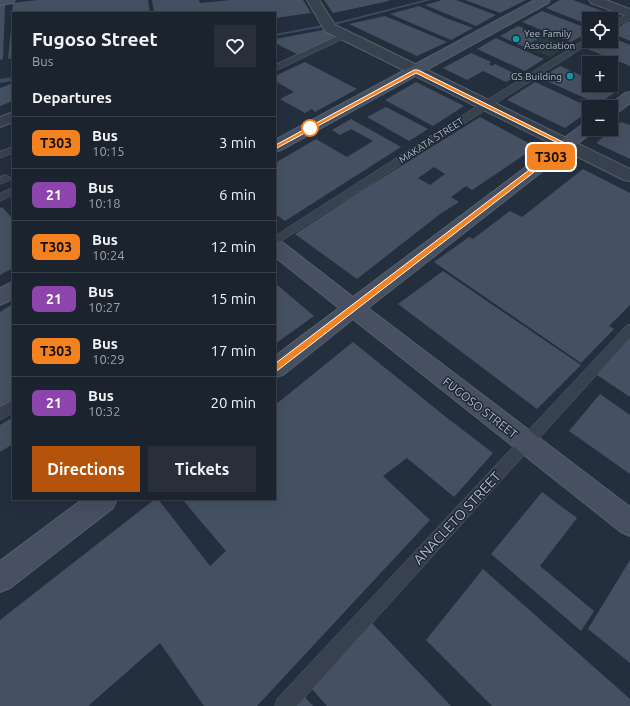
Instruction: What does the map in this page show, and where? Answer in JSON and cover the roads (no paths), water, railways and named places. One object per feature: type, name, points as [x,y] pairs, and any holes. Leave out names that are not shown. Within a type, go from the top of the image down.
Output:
[{"type":"street","points":[[0,1],[9,0]]},
{"type":"street","points":[[314,0],[327,23],[346,36],[630,176]]},
{"type":"street","points":[[278,142],[416,71],[544,0]]},
{"type":"street","points":[[595,0],[630,14]]},
{"type":"street","points":[[618,105],[630,96]]},
{"type":"street","points":[[0,122],[12,117]]},
{"type":"street","points":[[276,367],[582,132]]},
{"type":"street","name":"FUGOSO STREET","points":[[276,248],[630,523]]},
{"type":"street","points":[[0,297],[12,291]]},
{"type":"street","points":[[0,578],[103,500]]},
{"type":"lane","points":[[618,22],[630,14]]},
{"type":"lane","points":[[276,68],[346,36]]},
{"type":"lane","name":"MAKATA STREET","points":[[276,240],[485,105],[582,45]]},
{"type":"lane","points":[[0,155],[12,150]]},
{"type":"lane","points":[[0,198],[12,192]]},
{"type":"lane","name":"ANACLETO STREET","points":[[284,706],[630,330]]},
{"type":"lane","points":[[0,414],[12,407]]},
{"type":"waterway","points":[[276,35],[334,24],[429,0]]},
{"type":"waterway","points":[[0,81],[12,79]]},
{"type":"place","name":"Yee Family Association","points":[[516,39]]},
{"type":"place","name":"GS Building","points":[[570,76]]}]
